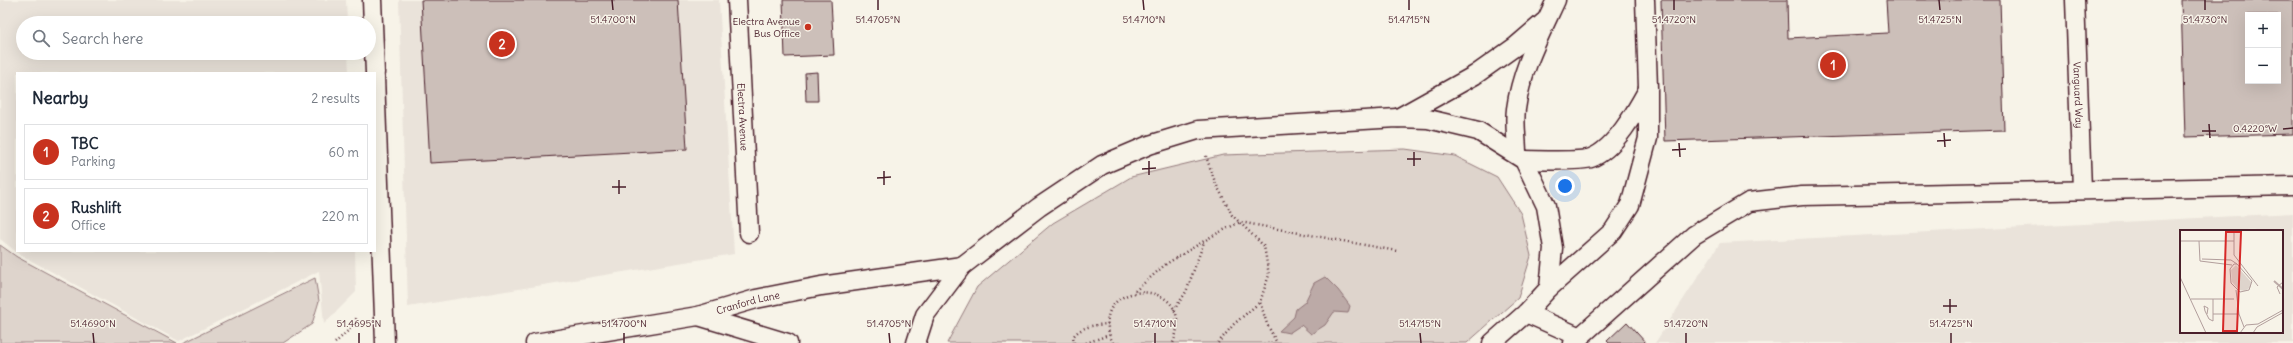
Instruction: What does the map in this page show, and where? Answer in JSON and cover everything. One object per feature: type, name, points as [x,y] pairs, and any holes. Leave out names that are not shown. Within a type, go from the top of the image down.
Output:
[{"type":"lane","points":[[372,0],[373,16]]},
{"type":"lane","name":"Electra Avenue","points":[[736,0],[749,233]]},
{"type":"lane","points":[[1549,288],[1553,248],[1546,206],[1520,157],[1516,110],[1520,87],[1544,22],[1556,0]]},
{"type":"lane","points":[[1492,343],[1526,313],[1549,288],[1613,231],[1630,205],[1648,138],[1645,0]]},
{"type":"lane","name":"Vanguard Way","points":[[2075,0],[2082,189]]},
{"type":"lane","points":[[1397,118],[1476,75],[1516,46],[1544,22]]},
{"type":"lane","points":[[374,60],[375,72]]},
{"type":"lane","points":[[916,343],[925,315],[962,266],[1040,207],[1102,165],[1149,145],[1198,130],[1397,118],[1428,119],[1478,131],[1520,157],[1591,158],[1613,142],[1630,121],[1648,88]]},
{"type":"lane","points":[[376,104],[385,343]]},
{"type":"lane","points":[[1526,313],[1577,340],[1694,235],[1749,202],[1802,196],[2082,189],[2205,189],[2293,186]]},
{"type":"lane","name":"Cranford Lane","points":[[535,343],[698,316],[756,299],[814,288],[962,266]]},
{"type":"lane","points":[[698,316],[788,343]]},
{"type":"path","points":[[1198,130],[1215,182],[1232,215],[1264,246],[1269,275],[1260,302],[1234,324],[1218,343]]},
{"type":"path","points":[[1113,343],[1109,335],[1108,324],[1110,313],[1116,303],[1124,296],[1135,291],[1166,264],[1240,222],[1397,251]]},
{"type":"path","points":[[1174,310],[1186,292],[1204,242]]},
{"type":"path","points":[[1135,291],[1146,291],[1158,294],[1167,301],[1174,310],[1177,321],[1177,333],[1172,343]]},
{"type":"path","points":[[1260,302],[1266,324],[1277,343]]},
{"type":"path","points":[[1074,343],[1073,337],[1077,331],[1091,326],[1108,324]]},
{"type":"path","points":[[335,343],[352,327]]},
{"type":"path","points":[[1086,343],[1109,335]]},
{"type":"shaded area","points":[[0,0],[346,0],[347,16],[16,16],[16,60],[348,60],[349,72],[16,72],[16,252],[0,239]]},
{"type":"shaded area","points":[[399,0],[719,0],[734,254],[408,307]]},
{"type":"shaded area","points":[[1405,149],[1455,156],[1497,177],[1521,214],[1531,256],[1518,298],[1467,343],[947,343],[977,287],[1053,223],[1131,177],[1223,155]]},
{"type":"shaded area","points":[[2293,213],[2293,343],[1655,343],[1720,243]]},
{"type":"shaded area","points":[[0,245],[17,257],[177,343],[0,343]]},
{"type":"shaded area","points":[[16,252],[355,252],[356,292],[324,324],[319,271],[179,341]]},
{"type":"shaded area","points":[[1325,277],[1338,290],[1350,306],[1348,313],[1334,312],[1325,325],[1311,334],[1301,325],[1289,333],[1279,331],[1294,317],[1296,309],[1305,302],[1314,283]]},
{"type":"shaded area","points":[[315,278],[319,301],[312,324],[283,343],[183,343]]},
{"type":"building","points":[[421,0],[678,0],[687,149],[430,163]]},
{"type":"building","name":"Electra Avenue Bus Office","points":[[783,0],[831,0],[834,55],[785,57]]},
{"type":"building","points":[[1661,0],[1787,0],[1788,38],[1888,33],[1886,0],[2000,0],[2004,130],[1665,141]]},
{"type":"building","points":[[2181,0],[2293,0],[2293,134],[2185,137]]},
{"type":"building","points":[[817,72],[818,101],[806,101],[805,73]]},
{"type":"building","points":[[1627,322],[1646,343],[1609,343],[1607,341]]},
{"type":"place","name":"Electra Avenue Bus Office","points":[[808,27]]},
{"type":"place","name":"Rushlift","points":[[502,44]]},
{"type":"place","name":"TBC","points":[[1833,65]]}]
